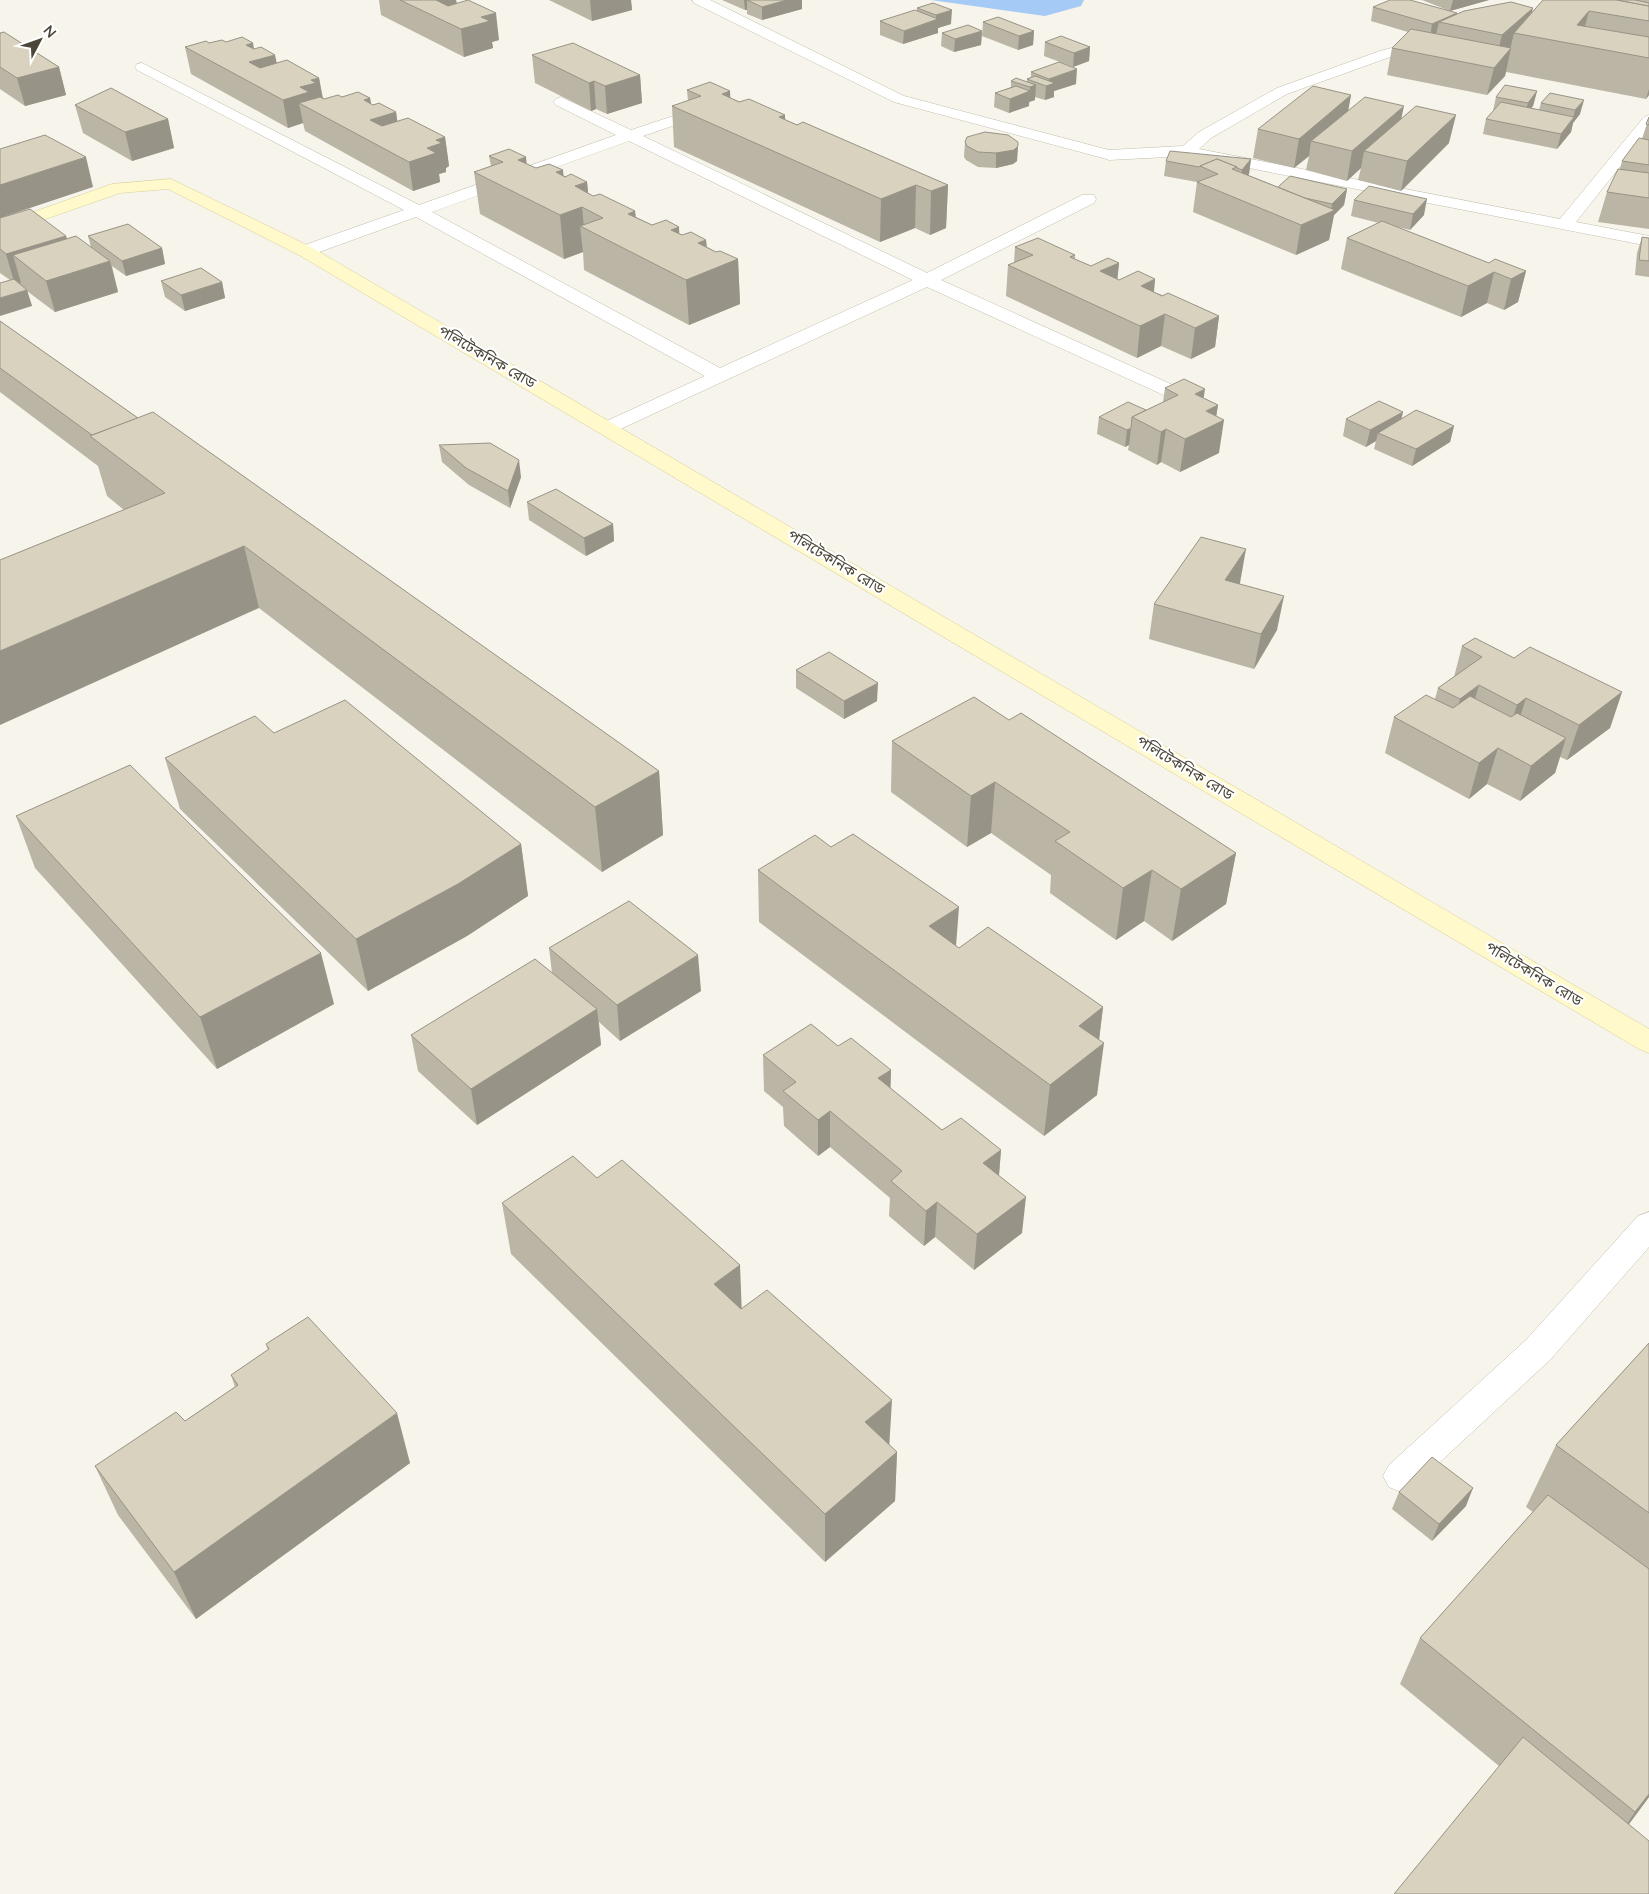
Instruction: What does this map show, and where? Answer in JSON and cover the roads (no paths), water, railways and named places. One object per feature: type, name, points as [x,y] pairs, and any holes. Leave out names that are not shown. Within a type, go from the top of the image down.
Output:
[{"type":"main road","name":"পলিটেকনিক রোড","points":[[0,230],[118,188],[171,184],[305,251],[1649,1042]]},
{"type":"street","points":[[699,0],[899,100],[1109,155],[1187,151],[1649,241]]},
{"type":"street","points":[[1187,151],[1205,135],[1282,91],[1385,54],[1440,39]]},
{"type":"street","points":[[142,67],[418,211],[718,375]]},
{"type":"street","points":[[560,102],[927,280],[1205,407]]},
{"type":"street","points":[[305,251],[628,136],[725,104]]},
{"type":"street","points":[[1564,225],[1649,120]]},
{"type":"street","points":[[607,428],[718,375],[927,280],[1088,198]]},
{"type":"street","points":[[1400,1476],[1538,1350],[1649,1225]]},
{"type":"water","points":[[931,0],[1084,0],[1081,6],[1045,16]]}]
